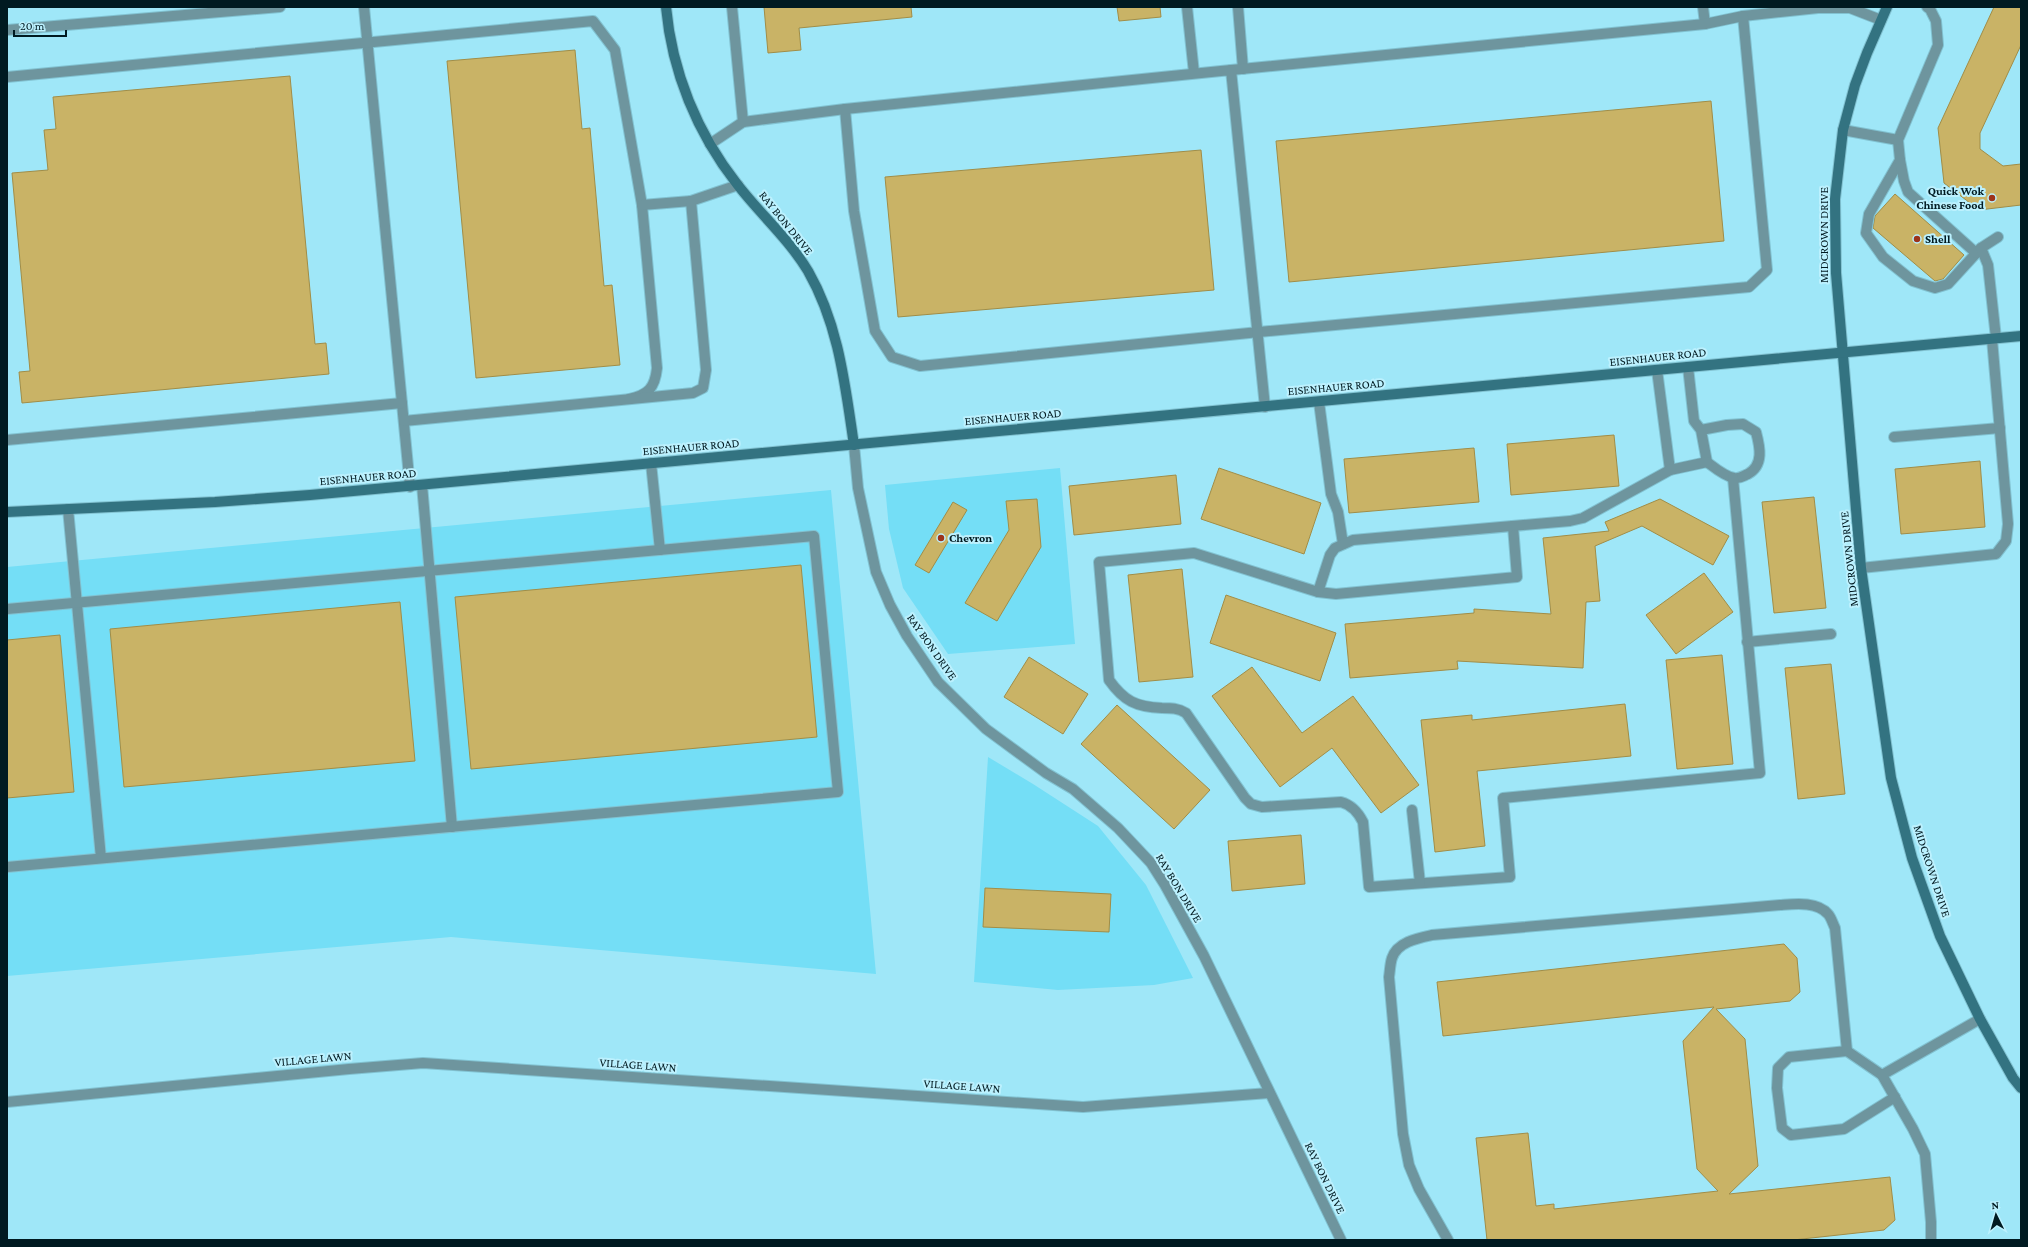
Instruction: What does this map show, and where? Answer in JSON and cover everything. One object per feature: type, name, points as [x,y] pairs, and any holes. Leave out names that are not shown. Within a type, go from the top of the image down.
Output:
[{"type":"main road","name":"RAY BON DRIVE","points":[[666,7],[668,27],[677,68],[686,94],[710,144],[738,185],[790,245],[808,272],[822,300],[842,359],[854,445]]},
{"type":"main road","name":"MIDCROWN DRIVE","points":[[1887,7],[1855,84],[1843,130],[1835,199],[1836,273],[1861,568],[1891,778],[1912,858],[1940,936],[1980,1019],[2013,1078],[2021,1088]]},
{"type":"main road","name":"EISENHAUER ROAD","points":[[7,512],[215,502],[422,485],[2021,336]]},
{"type":"street","points":[[7,30],[280,7]]},
{"type":"street","points":[[364,7],[410,486]]},
{"type":"street","points":[[732,7],[743,122]]},
{"type":"street","points":[[1187,7],[1194,73]]},
{"type":"street","points":[[1238,7],[1243,69]]},
{"type":"street","points":[[1703,7],[1705,24]]},
{"type":"street","points":[[1861,568],[1996,554],[2006,541],[2008,524],[1988,265],[1979,251],[1908,192],[1904,181],[1900,160],[1898,140],[1938,45],[1936,21],[1930,9],[1927,7]]},
{"type":"street","points":[[710,144],[743,122],[845,109],[1194,73],[1705,24],[1743,16],[1818,8],[1850,8],[1881,20]]},
{"type":"street","points":[[845,109],[854,211],[875,331],[892,357],[920,366],[1258,332],[1749,287],[1767,270],[1743,16]]},
{"type":"street","points":[[7,77],[593,21],[615,50],[642,205],[657,368],[653,385],[646,394],[629,399]]},
{"type":"street","points":[[1231,70],[1265,407]]},
{"type":"street","points":[[1843,130],[1898,140]]},
{"type":"street","points":[[1900,160],[1869,214],[1866,232],[1883,257],[1913,281],[1936,288],[1948,284],[1979,251],[1998,237]]},
{"type":"street","points":[[642,205],[690,201],[738,185]]},
{"type":"street","points":[[404,421],[693,393],[703,388],[706,379],[706,370],[690,201]]},
{"type":"street","points":[[1688,368],[1694,421],[1701,430],[1707,462],[1721,473],[1733,478],[1741,478],[1752,472],[1759,462],[1760,448],[1756,432],[1743,424],[1727,425],[1701,430]]},
{"type":"street","points":[[1657,370],[1670,470]]},
{"type":"street","points":[[1319,402],[1331,494],[1338,512],[1344,544]]},
{"type":"street","points":[[7,440],[402,403]]},
{"type":"street","points":[[1894,437],[2000,428]]},
{"type":"street","name":"RAY BON DRIVE","points":[[854,445],[858,488],[876,572],[890,605],[906,636],[938,682],[986,729],[1046,773],[1073,789],[1118,828],[1151,863],[1165,885],[1204,956],[1341,1240]]},
{"type":"street","points":[[1318,592],[1330,555],[1336,548],[1353,540],[1570,521],[1583,518],[1670,470],[1707,462]]},
{"type":"street","points":[[651,463],[660,550]]},
{"type":"street","points":[[1513,526],[1517,577],[1336,594],[1318,592],[1194,554],[1099,562],[1109,680],[1120,695],[1134,703],[1145,707],[1180,709],[1186,713],[1245,798],[1251,804],[1262,807],[1341,802],[1349,804],[1359,814],[1363,822],[1369,887],[1510,877],[1503,798],[1760,773],[1733,478]]},
{"type":"street","points":[[422,485],[452,827]]},
{"type":"street","points":[[68,509],[101,858]]},
{"type":"street","points":[[7,609],[814,536],[838,792],[7,867]]},
{"type":"street","points":[[1747,642],[1831,634]]},
{"type":"street","points":[[1412,810],[1420,883]]},
{"type":"street","points":[[1448,1240],[1419,1189],[1409,1164],[1403,1134],[1389,977],[1392,957],[1402,945],[1414,938],[1432,935],[1773,905],[1804,904],[1819,908],[1828,914],[1835,928],[1847,1051]]},
{"type":"street","points":[[1882,1075],[1980,1019]]},
{"type":"street","points":[[1895,1097],[1844,1129],[1791,1135],[1782,1128],[1777,1088],[1778,1068],[1789,1057],[1847,1051],[1882,1075],[1895,1097],[1913,1128],[1925,1154],[1931,1222],[1931,1240]]},
{"type":"street","name":"VILLAGE LAWN","points":[[7,1102],[341,1069],[423,1063],[1083,1107],[1269,1093]]},
{"type":"shaded area","points":[[1060,468],[1075,644],[948,654],[903,588],[889,529],[885,485]]},
{"type":"shaded area","points":[[831,490],[876,974],[451,937],[7,976],[7,567]]},
{"type":"shaded area","points":[[988,757],[1098,826],[1146,885],[1193,978],[1154,985],[1058,990],[974,982]]},
{"type":"building","points":[[764,7],[911,7],[912,17],[799,28],[801,50],[768,53]]},
{"type":"building","points":[[1117,7],[1160,7],[1161,17],[1119,21]]},
{"type":"building","points":[[1994,7],[2021,7],[2021,45],[1980,133],[1980,149],[2003,166],[2021,164],[2021,205],[1979,210],[1944,183],[1938,128]]},
{"type":"building","points":[[575,50],[582,129],[590,128],[604,286],[612,285],[620,365],[476,378],[447,61]]},
{"type":"building","points":[[290,76],[315,344],[326,343],[329,374],[22,403],[19,372],[30,371],[12,173],[48,170],[44,130],[56,129],[53,97]]},
{"type":"building","points":[[1711,101],[1724,241],[1289,282],[1276,141]]},
{"type":"building","points":[[1201,150],[1214,290],[898,317],[885,177]]},
{"type":"building","name":"Shell","points":[[1895,194],[1964,255],[1943,279],[1935,281],[1873,228],[1875,216]]},
{"type":"building","points":[[1614,435],[1619,486],[1511,495],[1507,444]]},
{"type":"building","points":[[1474,448],[1479,502],[1349,513],[1344,459]]},
{"type":"building","points":[[1980,461],[1985,527],[1901,534],[1895,469]]},
{"type":"building","points":[[1219,468],[1321,503],[1304,554],[1201,519]]},
{"type":"building","points":[[1176,475],[1181,524],[1074,535],[1069,486]]},
{"type":"building","points":[[1814,497],[1826,608],[1774,613],[1762,502]]},
{"type":"building","points":[[1037,499],[1041,547],[997,621],[965,603],[1009,530],[1006,501]]},
{"type":"building","points":[[1660,499],[1729,536],[1713,565],[1642,526],[1595,546],[1600,601],[1586,602],[1583,668],[1457,661],[1458,669],[1350,678],[1345,624],[1474,613],[1474,609],[1551,614],[1543,538],[1609,531],[1605,522]]},
{"type":"building","name":"Chevron","points":[[953,502],[967,510],[929,573],[915,565]]},
{"type":"building","points":[[801,565],[817,737],[471,769],[455,597]]},
{"type":"building","points":[[1182,569],[1193,677],[1139,682],[1128,575]]},
{"type":"building","points":[[1704,573],[1733,612],[1676,654],[1646,615]]},
{"type":"building","points":[[1226,595],[1336,633],[1320,681],[1210,643]]},
{"type":"building","points":[[400,602],[415,761],[124,787],[110,629]]},
{"type":"building","points":[[60,635],[74,792],[7,798],[7,640]]},
{"type":"building","points":[[1722,655],[1733,764],[1677,769],[1666,660]]},
{"type":"building","points":[[1029,657],[1088,694],[1063,734],[1004,697]]},
{"type":"building","points":[[1831,664],[1845,794],[1798,799],[1785,668]]},
{"type":"building","points":[[1252,667],[1302,733],[1353,696],[1419,785],[1381,813],[1332,748],[1280,787],[1212,696]]},
{"type":"building","points":[[1625,704],[1631,756],[1477,771],[1485,846],[1435,852],[1421,720],[1472,715],[1472,720]]},
{"type":"building","points":[[1117,705],[1210,790],[1174,829],[1081,744]]},
{"type":"building","points":[[1301,835],[1305,884],[1232,891],[1228,841]]},
{"type":"building","points":[[985,888],[1111,894],[1109,932],[983,927]]},
{"type":"building","points":[[1784,944],[1797,958],[1800,992],[1790,1001],[1716,1009],[1745,1039],[1758,1166],[1729,1194],[1890,1177],[1895,1220],[1884,1230],[1793,1240],[1487,1240],[1476,1138],[1528,1133],[1536,1206],[1554,1204],[1554,1209],[1718,1191],[1697,1169],[1683,1041],[1714,1007],[1443,1036],[1437,982]]},
{"type":"place","name":"Quick Wok Chinese Food","points":[[1992,198]]},
{"type":"place","name":"Shell","points":[[1917,239]]},
{"type":"place","name":"Chevron","points":[[941,538]]}]
